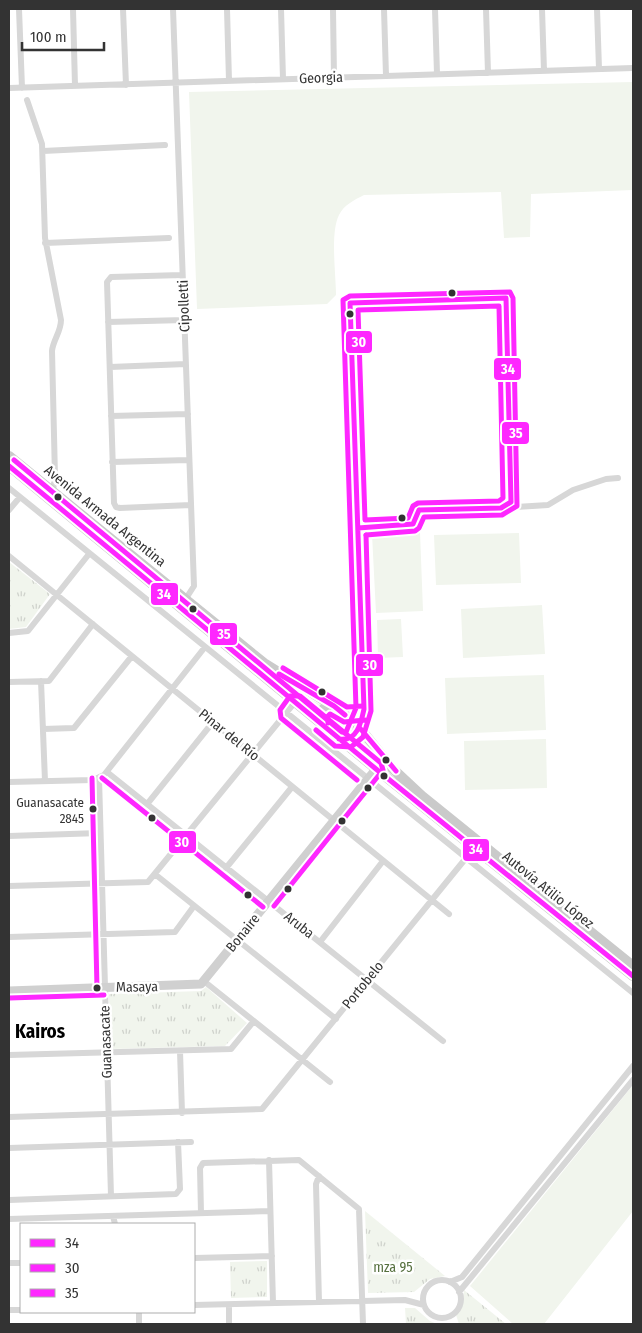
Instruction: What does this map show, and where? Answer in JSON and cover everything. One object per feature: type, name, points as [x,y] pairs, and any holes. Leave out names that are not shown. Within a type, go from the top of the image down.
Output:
[{"type":"main road","name":"Avenida Armada Argentina","points":[[9,456],[280,675],[334,706],[359,727],[392,768]]},
{"type":"main road","name":"Avenida Armada Argentina","points":[[9,466],[376,769]]},
{"type":"main road","points":[[321,724],[320,712],[328,706],[334,706]]},
{"type":"main road","points":[[339,739],[347,741],[352,739],[359,727]]},
{"type":"main road","name":"Autovía Atilio López","points":[[392,768],[422,796],[633,966]]},
{"type":"main road","name":"Autovía Atilio López","points":[[376,769],[633,976]]},
{"type":"street","points":[[19,9],[22,88]]},
{"type":"street","points":[[72,9],[75,86]]},
{"type":"street","points":[[123,9],[126,85]]},
{"type":"street","name":"Cipolletti","points":[[173,9],[194,586],[185,600]]},
{"type":"street","points":[[227,9],[229,81]]},
{"type":"street","points":[[281,9],[283,80]]},
{"type":"street","points":[[333,9],[334,78]]},
{"type":"street","points":[[384,9],[386,76]]},
{"type":"street","points":[[435,9],[437,74]]},
{"type":"street","points":[[486,9],[488,73]]},
{"type":"street","points":[[542,9],[544,71]]},
{"type":"street","points":[[597,9],[599,69]]},
{"type":"street","name":"Georgia","points":[[9,88],[633,68]]},
{"type":"street","points":[[27,100],[43,151],[41,171],[45,242],[61,320],[60,332],[52,345],[55,477],[53,490]]},
{"type":"street","points":[[43,151],[165,145]]},
{"type":"street","points":[[45,242],[169,238]]},
{"type":"street","points":[[182,275],[109,278],[107,282],[112,462],[114,503],[116,507],[191,505]]},
{"type":"street","points":[[108,322],[184,320]]},
{"type":"street","points":[[110,367],[186,364]]},
{"type":"street","points":[[111,416],[188,414]]},
{"type":"street","points":[[112,462],[189,460]]},
{"type":"street","points":[[501,508],[548,505],[573,490],[606,479],[618,478]]},
{"type":"street","points":[[9,488],[633,993]]},
{"type":"street","points":[[9,510],[20,497]]},
{"type":"street","points":[[9,633],[28,631],[89,554]]},
{"type":"street","name":"Pinar del Río","points":[[9,556],[449,914]]},
{"type":"street","points":[[9,682],[49,680],[93,624]]},
{"type":"street","points":[[9,782],[99,778],[107,772],[205,647]]},
{"type":"street","points":[[43,729],[74,728],[132,656]]},
{"type":"street","points":[[41,681],[45,781]]},
{"type":"street","points":[[9,886],[148,882],[188,836],[295,702]]},
{"type":"street","points":[[148,803],[213,722]]},
{"type":"street","name":"Bonaire","points":[[205,982],[268,901],[376,769]]},
{"type":"street","name":"Aruba","points":[[107,772],[368,979],[443,1041]]},
{"type":"street","name":"Guanasacate","points":[[99,778],[111,1196]]},
{"type":"street","points":[[226,868],[292,787]]},
{"type":"street","points":[[9,836],[100,833]]},
{"type":"street","name":"Portobelo","points":[[182,1113],[259,1110],[264,1107],[466,858]]},
{"type":"street","points":[[320,942],[383,861]]},
{"type":"street","points":[[156,875],[336,1019]]},
{"type":"street","points":[[9,937],[175,932],[194,906]]},
{"type":"street","points":[[205,982],[330,1082]]},
{"type":"street","name":"Masaya","points":[[9,991],[194,986],[205,982]]},
{"type":"street","points":[[9,1055],[231,1049],[253,1022]]},
{"type":"street","points":[[9,1117],[182,1113],[180,1051]]},
{"type":"street","points":[[405,1300],[424,1292],[432,1283],[438,1280],[450,1282],[462,1277],[633,1066]]},
{"type":"street","points":[[459,1292],[633,1080]]},
{"type":"street","points":[[9,1200],[178,1193],[180,1189],[178,1142]]},
{"type":"street","points":[[9,1148],[191,1142]]},
{"type":"street","points":[[269,1160],[273,1303]]},
{"type":"street","points":[[202,1213],[201,1165],[207,1162],[299,1160],[359,1209],[363,1324]]},
{"type":"street","points":[[319,1176],[316,1184],[319,1302]]},
{"type":"street","points":[[9,1220],[270,1211]]},
{"type":"street","points":[[113,1216],[115,1223]]},
{"type":"street","points":[[195,1258],[272,1256]]},
{"type":"street","points":[[450,1282],[459,1292],[460,1302],[453,1315],[454,1324]]},
{"type":"street","points":[[424,1292],[424,1305],[429,1314],[439,1318],[445,1324]]},
{"type":"street","points":[[195,1306],[405,1300],[424,1305]]},
{"type":"street","points":[[229,1305],[230,1324]]},
{"type":"street","points":[[439,1318],[453,1315]]},
{"type":"green space","points":[[633,82],[633,190],[531,194],[530,237],[504,238],[501,192],[364,195],[344,208],[336,223],[334,254],[336,295],[327,304],[197,309],[189,92]]},
{"type":"green space","points":[[420,532],[423,611],[376,613],[372,534]]},
{"type":"green space","points":[[519,533],[521,583],[436,585],[434,535]]},
{"type":"green space","points":[[9,562],[50,594],[26,627],[9,629]]},
{"type":"green space","points":[[542,605],[545,654],[463,658],[461,609]]},
{"type":"green space","points":[[401,619],[403,657],[378,658],[377,620]]},
{"type":"green space","points":[[252,661],[287,687],[323,706],[317,714]]},
{"type":"green space","points":[[544,675],[546,730],[447,734],[445,678]]},
{"type":"green space","points":[[331,709],[353,728],[354,732],[345,737],[323,720],[325,711]]},
{"type":"green space","points":[[359,734],[383,770],[349,743]]},
{"type":"green space","points":[[546,739],[547,788],[465,790],[464,741]]},
{"type":"green space","points":[[206,987],[247,1023],[225,1046],[110,1049],[109,994],[201,991]]},
{"type":"green space","points":[[633,1085],[633,1211],[544,1324],[513,1324],[470,1286]]},
{"type":"green space","name":"mza 95","points":[[365,1211],[445,1276],[430,1279],[414,1292],[368,1293]]},
{"type":"green space","points":[[267,1261],[267,1297],[231,1298],[230,1262]]},
{"type":"green space","points":[[464,1290],[506,1324],[459,1324],[456,1315],[463,1303]]},
{"type":"green space","points":[[405,1308],[415,1308],[430,1321],[437,1324],[406,1324]]},
{"type":"transit line","name":"35","points":[[14,460],[342,732],[346,732],[356,708],[343,300],[350,296],[510,292],[513,298],[517,506],[502,515],[424,517],[419,528],[415,531],[366,535]]},
{"type":"transit line","name":"34","points":[[350,303],[506,298],[511,502],[501,508],[419,510]]},
{"type":"transit line","name":"34","points":[[339,739],[350,738],[354,735],[360,725],[364,709],[350,303]]},
{"type":"transit line","name":"30","points":[[499,306],[503,498],[499,501],[418,503],[413,506],[408,518],[365,520],[358,310],[499,306]]},
{"type":"transit line","name":"34","points":[[9,466],[376,769],[633,976]]},
{"type":"transit line","name":"34","points":[[358,528],[413,524],[419,510]]},
{"type":"transit line","name":"30","points":[[316,730],[335,746],[351,747],[363,737],[371,711],[366,535]]},
{"type":"transit line","name":"35","points":[[283,668],[347,707],[363,706]]},
{"type":"transit line","name":"34","points":[[279,674],[334,706],[345,715]]},
{"type":"transit line","name":"30","points":[[274,906],[383,770],[381,763],[300,696],[290,696],[280,710],[281,718],[357,780]]},
{"type":"transit line","name":"30","points":[[328,723],[328,716],[330,714],[344,722],[365,720]]},
{"type":"transit line","name":"34","points":[[359,727],[396,771]]},
{"type":"transit line","name":"30","points":[[92,778],[97,988]]},
{"type":"transit line","name":"30","points":[[102,778],[263,907]]},
{"type":"transit line","name":"30","points":[[9,998],[104,995]]},
{"type":"place","name":"Guanasacate 2845","points":[[93,809]]},
{"type":"district","name":"Kairos","points":[[40,1031]]}]
